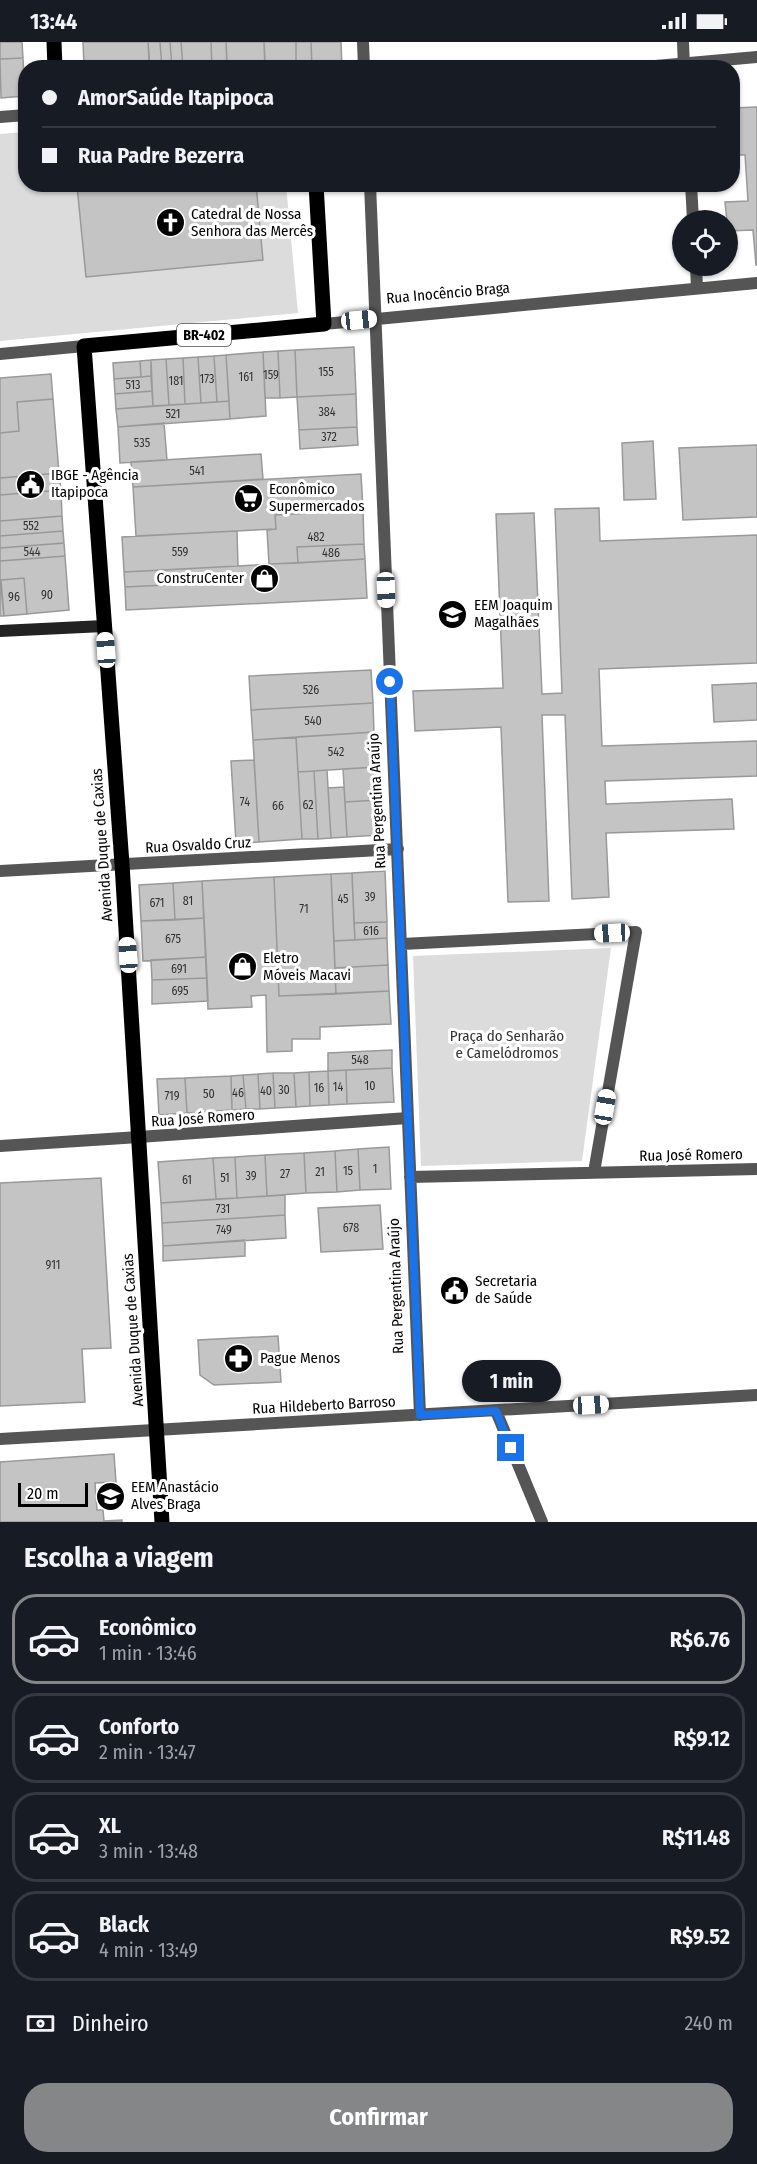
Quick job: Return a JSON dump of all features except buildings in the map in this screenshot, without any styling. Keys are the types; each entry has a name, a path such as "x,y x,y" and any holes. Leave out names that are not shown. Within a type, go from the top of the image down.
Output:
{"main road":[{"path":"54,42 55,60"},
{"path":"316,192 324,324"},
{"name":"Rua Inocêncio Braga","path":"84,346 324,324"},
{"name":"Avenida Duque de Caxias","path":"84,346 122,864 162,1522"},
{"path":"0,632 104,626"}],"street":[{"path":"363,42 364,60"},
{"path":"683,42 684,60"},
{"path":"730,60 757,57"},
{"path":"0,117 18,116"},
{"name":"Rua Pergentina Araújo","path":"370,192 420,1415"},
{"path":"691,192 692,210"},
{"path":"696,276 697,288"},
{"name":"Rua Inocêncio Braga","path":"324,324 757,283"},
{"name":"Rua Inocêncio Braga","path":"0,354 84,346"},
{"name":"Rua Osvaldo Cruz","path":"0,872 398,849"},
{"path":"402,944 636,932 594,1172"},
{"name":"Rua José Romero","path":"0,1146 408,1118"},
{"name":"Rua José Romero","path":"410,1177 757,1169"},
{"name":"Rua Hildeberto Barroso","path":"0,1439 757,1395"},
{"path":"496,1411 542,1522"}],"green space":[{"path":"18,133 18,192 93,192 86,277 263,260 257,192 287,192 298,313 0,341 0,134"},
{"name":"Praça do Senharão e Camelódromos","path":"611,948 582,1161 421,1166 413,956"}],"place":[{"name":"Catedral de Nossa Senhora das Mercês","path":"170,223"},
{"name":"IBGE - Agência Itapipoca","path":"30,484"},
{"name":"Econômico Supermercados","path":"248,498"},
{"name":"ConstruCenter","path":"265,578"},
{"name":"EEM Joaquim Magalhães","path":"453,614"},
{"name":"Eletro Móveis Macavi","path":"242,967"},
{"name":"Secretaria de Saúde","path":"454,1290"},
{"name":"Pague Menos","path":"239,1358"},
{"name":"EEM Anastácio Alves Braga","path":"110,1496"}],"route":[{"path":"390,682 420,1415 496,1411 511,1448"}]}
